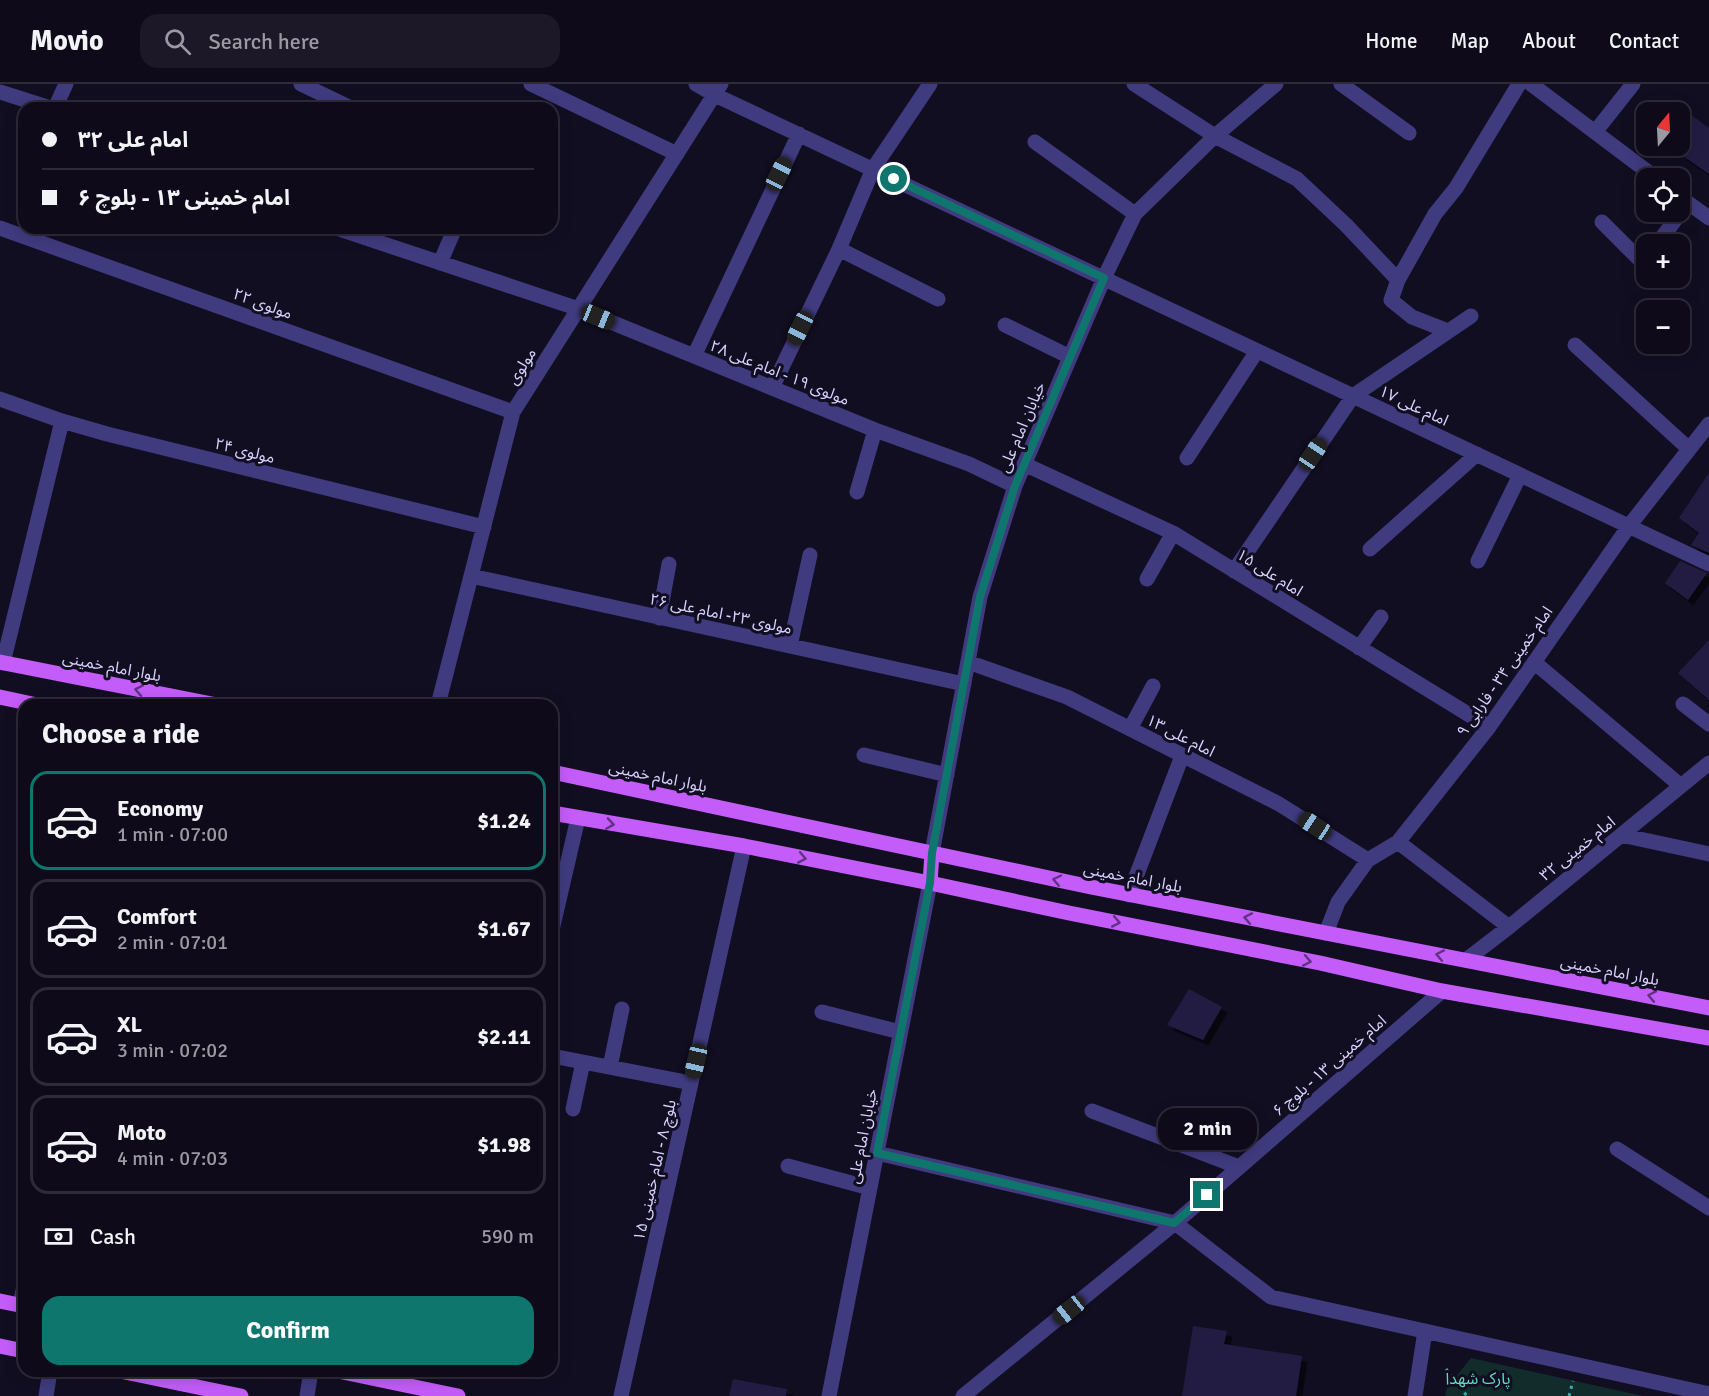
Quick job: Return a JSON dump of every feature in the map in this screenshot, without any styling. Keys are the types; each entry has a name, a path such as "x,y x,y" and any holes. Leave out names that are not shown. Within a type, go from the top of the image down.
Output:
{"main road":[{"name":"بلوار امام خمینی","path":"2,662 187,699"},
{"path":"0,697 18,701"},
{"name":"بلوار امام خمینی","path":"558,773 1129,895 1709,1008"},
{"path":"558,814 744,846 930,883 1320,963 1442,991 1709,1038"},
{"path":"930,883 932,853"},
{"path":"0,1301 18,1304"},
{"path":"0,1346 18,1350"},
{"path":"149,1377 241,1396"},
{"path":"367,1377 458,1396"}],"street":[{"path":"58,102 66,84"},
{"path":"301,84 338,102"},
{"path":"531,84 677,154"},
{"name":"امام علی ۱۷","path":"696,84 718,89 798,134 1709,564"},
{"path":"772,388 873,169 930,84"},
{"path":"1134,84 1215,136 1298,179 1398,280"},
{"path":"1341,84 1409,133"},
{"path":"1448,331 1412,317 1391,300 1398,280 1435,214 1456,188 1519,84"},
{"path":"1531,84 1643,168"},
{"path":"1595,132 1633,84"},
{"name":"خیابان امام علی","path":"932,853 980,597 1015,486 1104,278 1135,214 1215,136 1273,85"},
{"name":"مولوی","path":"440,699 513,412 718,89"},
{"path":"6,90 35,102"},
{"path":"694,356 798,134"},
{"path":"1035,142 1135,214"},
{"path":"1690,204 1709,218"},
{"path":"1602,222 1636,256"},
{"name":"مولوی ۲۲","path":"0,228 513,412"},
{"name":"مولوی ۱۹ - امام علی ۲۸","path":"354,234 579,309 875,430 969,464 1015,486"},
{"path":"440,263 452,234"},
{"path":"838,249 938,299"},
{"path":"1234,571 1353,396 1470,316"},
{"path":"1005,325 1070,357"},
{"path":"1575,345 1689,449"},
{"path":"1187,458 1257,351"},
{"name":"مولوی ۲۴","path":"0,399 107,434 484,527"},
{"path":"2,662 62,421"},
{"name":"امام خمینی ۳۴ - فارابی ۹","path":"1326,933 1338,902 1368,860 1398,842 1489,727 1629,526 1709,424"},
{"path":"857,492 875,430"},
{"path":"1370,549 1477,454"},
{"name":"امام علی ۱۵","path":"1024,464 1173,533 1489,727"},
{"path":"1478,561 1520,475"},
{"path":"1147,579 1173,533"},
{"path":"790,646 810,555"},
{"path":"659,618 669,564"},
{"name":"مولوی ۲۳- امام علی ۲۶","path":"471,576 964,684"},
{"path":"1359,648 1382,617"},
{"name":"امام علی ۱۳","path":"968,662 1067,697 1279,804 1368,860"},
{"path":"1534,662 1681,786"},
{"path":"1130,729 1153,686"},
{"path":"1683,704 1709,724"},
{"path":"864,755 947,774"},
{"path":"1129,895 1182,756"},
{"name":"امام خمینی ۳۲","path":"1466,960 1709,763"},
{"path":"558,904 578,818"},
{"path":"1620,836 1709,854"},
{"path":"1398,842 1509,927"},
{"name":"بلوچ ۸ - امام خمینی ۱۵","path":"621,1396 744,846"},
{"name":"خیابان امام علی","path":"829,1396 930,883"},
{"name":"امام خمینی ۱۳ - بلوچ ۶","path":"963,1396 1174,1223 1442,991"},
{"path":"610,1067 622,1009"},
{"path":"822,1012 900,1032"},
{"path":"558,1057 692,1083"},
{"path":"573,1109 583,1062"},
{"path":"1092,1111 1239,1167"},
{"path":"1617,1149 1709,1208"},
{"path":"877,1153 1174,1223 1271,1297 1709,1394"},
{"path":"788,1166 870,1188"},
{"path":"1415,1396 1425,1331"},
{"path":"46,1396 49,1377"},
{"path":"306,1396 310,1377"}],"path":[{"path":"1446,1369 1467,1396"}],"green space":[{"name":"پارک شهدا","path":"1471,1358 1643,1396 1445,1396 1447,1388"}],"building":[{"path":"1690,114 1709,128 1709,174 1683,156 1690,156"},
{"path":"1709,473 1709,553 1691,545 1699,533 1679,518"},
{"path":"1680,561 1707,573 1688,600 1665,583"},
{"path":"1709,640 1709,700 1678,673"},
{"path":"1189,989 1222,1007 1203,1040 1167,1025"},
{"path":"1193,1326 1227,1331 1224,1344 1302,1356 1296,1396 1182,1396"},
{"path":"733,1379 787,1389 786,1396 729,1396"}],"route":[{"path":"894,179 1104,278 1015,486 980,597 932,853 930,883 877,1153 1174,1223 1207,1195"}]}
